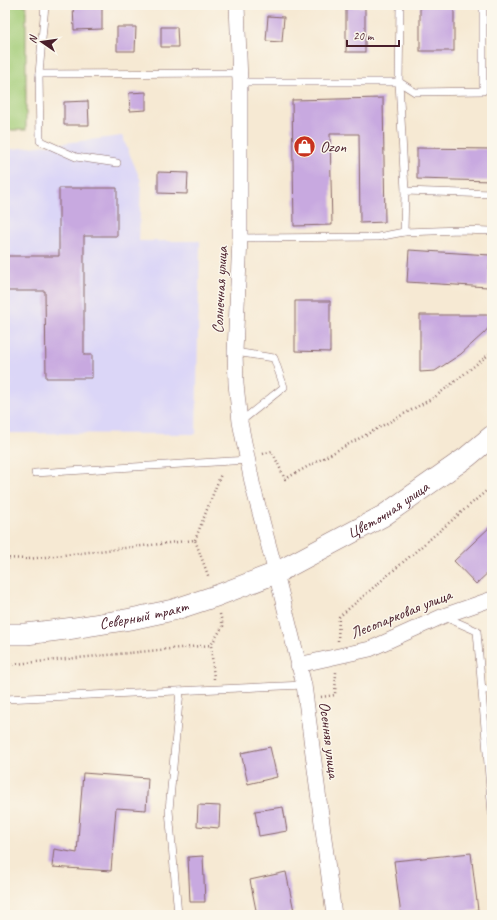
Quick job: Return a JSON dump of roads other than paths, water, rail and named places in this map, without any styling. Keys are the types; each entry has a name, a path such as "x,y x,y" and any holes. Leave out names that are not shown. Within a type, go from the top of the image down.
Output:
{"main road":[{"name":"Цветочная улица","path":"276,573 383,516 467,457 492,436"},
{"name":"Северный тракт","path":"5,634 32,634 131,619 174,610 276,573"}],"street":[{"name":"Солнечная улица","path":"237,5 240,77 240,238 235,352 236,384 240,422 253,487 276,573"},
{"name":"Осенняя улица","path":"276,573 304,685 334,915"},
{"name":"Лесопарковая улица","path":"298,665 370,649 443,616 492,599"}],"lane":[{"path":"45,5 39,74 40,141 76,157 117,163"},
{"path":"400,5 399,82 405,191 404,232"},
{"path":"39,74 240,77 399,82 415,92 483,91 484,5"},
{"path":"405,191 492,194"},
{"path":"240,238 378,237 404,232 460,230 492,231"},
{"path":"235,352 274,358 284,387 240,422"},
{"path":"35,474 227,460 248,460"},
{"path":"443,616 477,631 482,689 489,738 492,813"},
{"path":"5,699 304,685"},
{"path":"482,689 492,691"},
{"path":"178,915 169,810 180,690"}],"place":[{"name":"Ozon","path":"305,147"}]}
